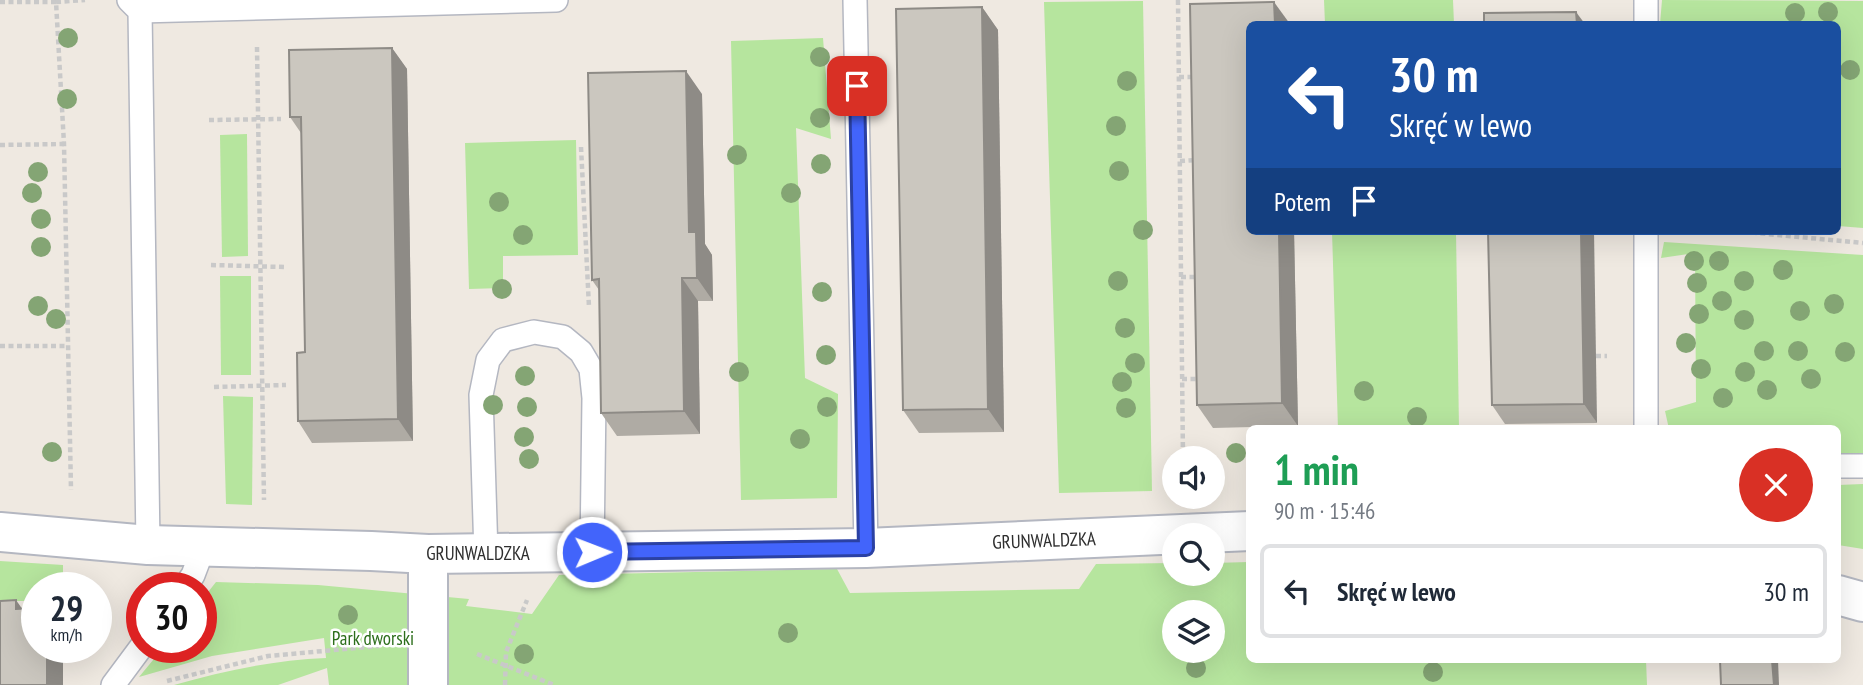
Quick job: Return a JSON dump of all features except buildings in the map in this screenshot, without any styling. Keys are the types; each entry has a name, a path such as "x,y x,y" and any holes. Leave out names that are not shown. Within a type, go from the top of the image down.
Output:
{"street":[{"name":"GRUNWALDZKA","path":"0,532 148,545 486,554 866,548 1246,531"},
{"path":"428,554 428,685"},
{"path":"1841,596 1863,603"}],"lane":[{"path":"148,545 135,6 257,8 555,0"},
{"path":"855,0 866,548"},
{"path":"1646,0 1646,21"},
{"path":"1646,235 1646,425"},
{"path":"486,554 481,395 488,360 503,340 534,332 563,337 581,352 591,369 594,398 592,552"},
{"path":"1841,466 1863,466"},
{"path":"194,572 204,547"},
{"path":"113,685 129,663"}],"path":[{"path":"0,2 85,0"},
{"path":"1178,0 1183,446"},
{"path":"55,2 64,144 71,491"},
{"path":"257,8 264,502"},
{"path":"1179,77 1208,77"},
{"path":"209,120 281,119"},
{"path":"0,145 64,144"},
{"path":"581,147 590,328 581,352"},
{"path":"1180,161 1209,159"},
{"path":"1778,235 1863,243"},
{"path":"211,265 284,267"},
{"path":"1181,277 1201,277"},
{"path":"587,286 597,286"},
{"path":"0,346 68,346"},
{"path":"1182,379 1213,379"},
{"path":"214,387 286,385"},
{"path":"506,685 506,652 534,587 540,553"},
{"path":"155,685 268,656 379,646"}],"green space":[{"path":"1324,0 1453,0 1454,21 1325,21"},
{"path":"1662,0 1863,1 1863,228 1841,226 1841,21 1660,21"},
{"path":"1143,1 1152,491 1059,493 1044,2"},
{"path":"823,38 831,139 796,128 805,378 838,394 837,498 741,500 731,41"},
{"path":"247,134 248,256 222,257 220,135"},
{"path":"576,140 578,255 503,256 503,288 469,289 465,143"},
{"path":"1332,235 1456,235 1459,425 1338,425"},
{"path":"1664,242 1863,255 1863,457 1841,457 1841,425 1668,425 1665,411 1696,402 1695,253 1661,258"},
{"path":"220,276 251,276 251,375 221,375"},
{"path":"223,396 253,397 252,505 226,504"},
{"path":"1863,484 1863,549 1841,545 1841,485"},
{"path":"0,561 63,565 63,572 21,572 21,601 0,601"},
{"name":"Park dworski","path":"1246,562 1246,663 1646,663 1647,685 329,685 327,668 278,685 174,685 249,667 326,658 324,638 217,655 217,582 318,585 469,599 466,606 532,614 559,575 837,569 850,593 1079,589 1096,564 1162,563 1162,586 1225,586 1225,563"},
{"path":"151,663 188,663 139,677"}],"route":[{"path":"592,552 866,548 857,86"}]}
